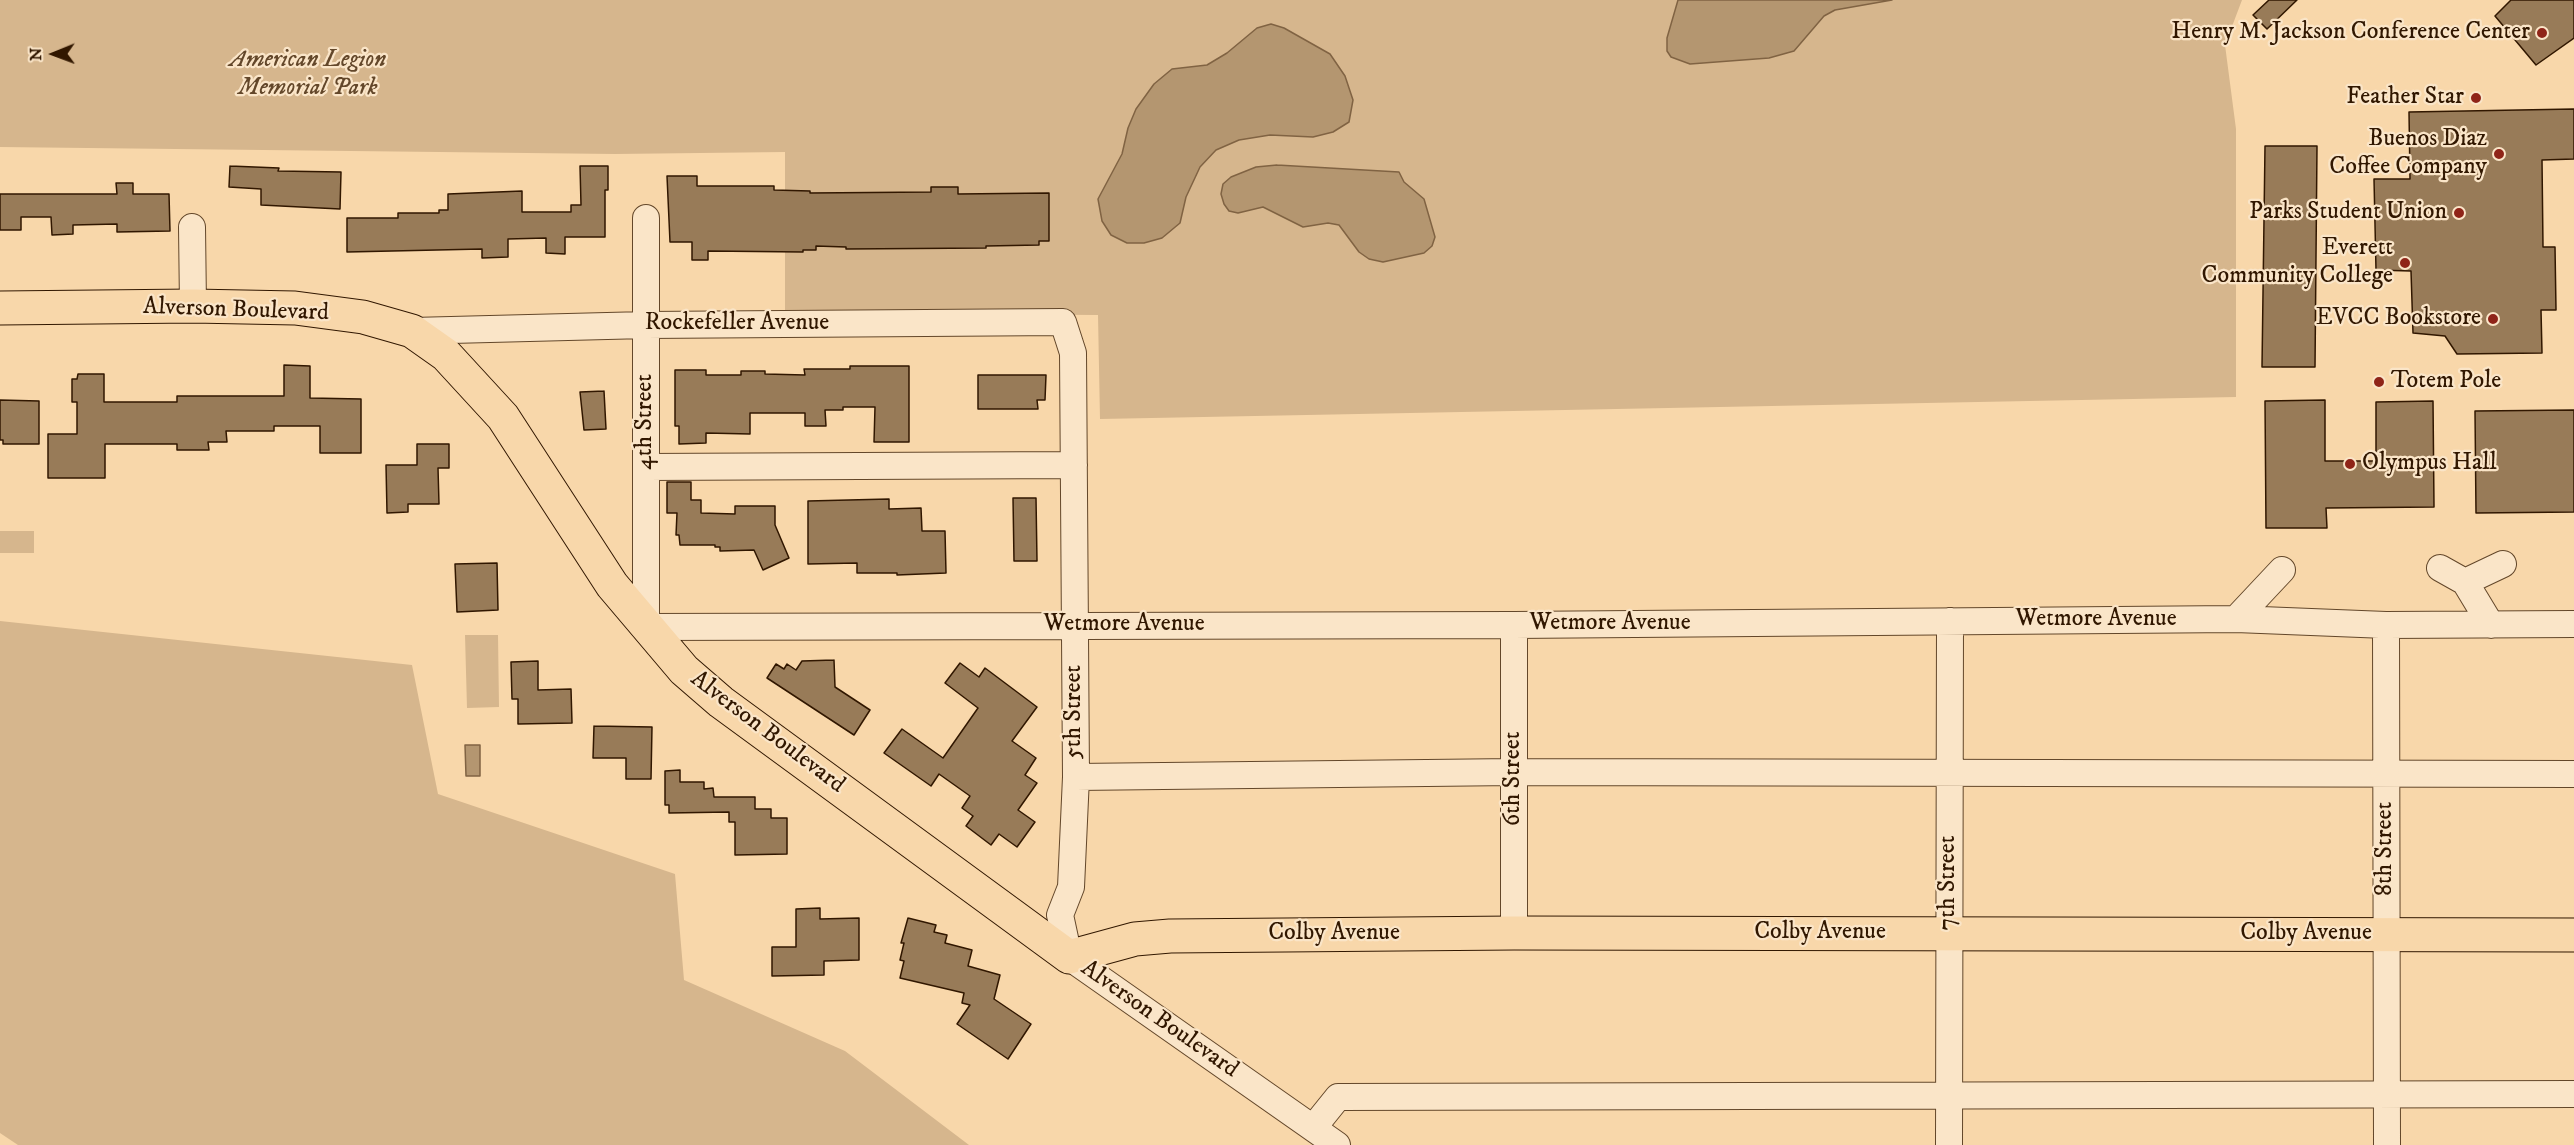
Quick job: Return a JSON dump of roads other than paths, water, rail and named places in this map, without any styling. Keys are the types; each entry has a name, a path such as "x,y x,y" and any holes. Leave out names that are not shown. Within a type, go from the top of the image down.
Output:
{"main road":[{"name":"Alverson Boulevard","path":"0,308 193,306 295,308 363,317 412,331 446,356 503,417 612,585 684,670 721,702 1069,957"},
{"name":"Colby Avenue","path":"1069,957 1135,939 1170,936 1514,933 2574,935"}],"street":[{"name":"4th Street","path":"646,218 646,627"},
{"path":"192,227 193,306"},
{"name":"Rockefeller Avenue","path":"412,331 646,325 1063,322"},
{"name":"5th Street","path":"1063,322 1073,353 1076,777 1071,887 1060,915 1069,957"},
{"path":"646,467 1074,465"},
{"path":"2440,568 2465,582 2491,626"},
{"path":"2465,582 2496,568"},
{"path":"2236,619 2282,570"},
{"name":"Wetmore Avenue","path":"646,627 1074,624 1514,625 2236,619 2386,625 2574,624"},
{"name":"7th Street","path":"1948,1145 1950,621"},
{"name":"6th Street","path":"1514,625 1514,933"},
{"name":"8th Street","path":"2386,625 2387,1145"},
{"path":"1076,777 1514,772 2574,774"},
{"name":"Alverson Boulevard","path":"1069,957 1337,1145"},
{"path":"1313,1128 1338,1097 2574,1094"}],"place":[{"name":"Henry M. Jackson Conference Center","path":"2542,33"},
{"name":"Feather Star","path":"2476,98"},
{"name":"Buenos Diaz Coffee Company","path":"2499,154"},
{"name":"Parks Student Union","path":"2459,213"},
{"name":"Everett Community College","path":"2405,263"},
{"name":"EVCC Bookstore","path":"2493,319"},
{"name":"Totem Pole","path":"2379,382"},
{"name":"Olympus Hall","path":"2350,464"}],"park label":[{"name":"American Legion Memorial Park","path":"308,75"}]}
